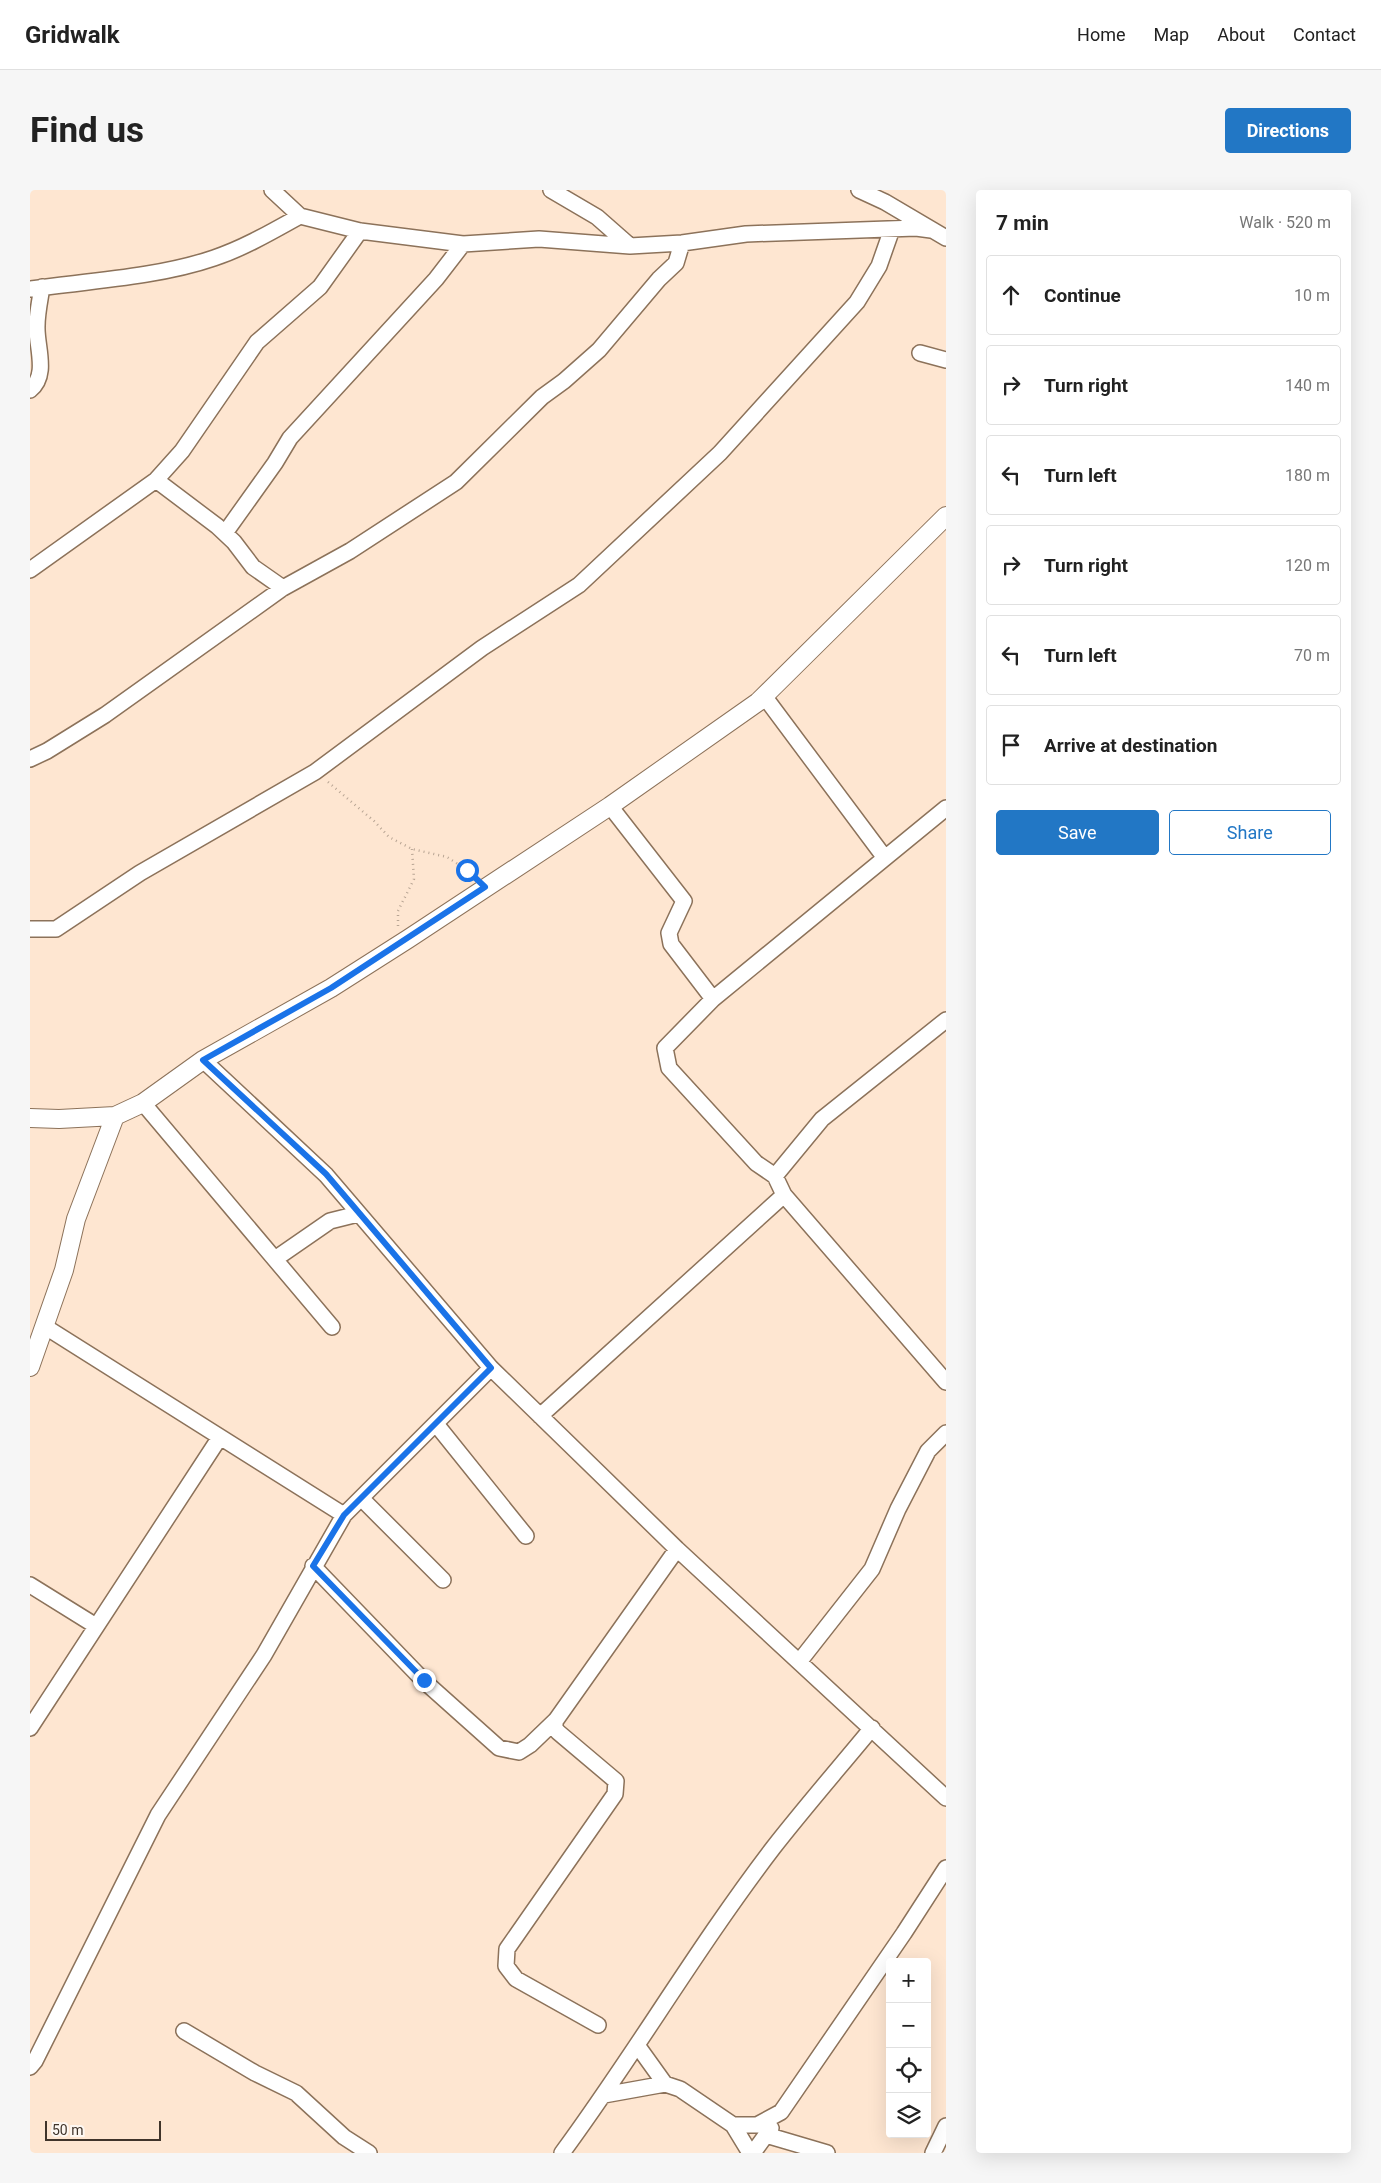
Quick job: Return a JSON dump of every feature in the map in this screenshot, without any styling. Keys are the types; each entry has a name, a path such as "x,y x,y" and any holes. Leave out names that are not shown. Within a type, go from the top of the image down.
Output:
{"street":[{"path":"272,190 300,216 360,231 463,244 538,239 630,246 682,243 746,234 916,228 931,230"},
{"path":"551,190 597,218 630,246"},
{"path":"858,190 885,202 946,238"},
{"path":"30,390 34,387 41,368 36,288 186,266 215,258 266,235 300,216"},
{"path":"30,929 56,929 140,874 315,772 482,648 580,585 720,452 857,302 879,266 892,229"},
{"path":"30,570 156,480 182,451 258,342 320,287 360,231"},
{"path":"30,759 47,751 105,715 284,588 350,551 456,482 542,397 564,381 599,350 659,279 676,263 682,243"},
{"path":"225,534 275,463 290,438 436,279 463,244"},
{"path":"920,353 946,360"},
{"path":"156,480 234,542 253,567 284,588"},
{"path":"30,1118 59,1119 115,1116 143,1103 203,1060 331,988 408,939 610,806 764,696 946,516"},
{"path":"764,696 885,858"},
{"path":"610,806 684,900 669,933 671,944 713,999"},
{"path":"946,808 713,999 665,1048 669,1068 756,1162 776,1176 784,1195 946,1382"},
{"path":"776,1176 822,1119 946,1020"},
{"path":"203,1060 326,1174 358,1214 491,1368 676,1549 946,1798"},
{"path":"143,1103 332,1327"},
{"path":"30,1367 64,1270 76,1219 115,1116"},
{"path":"540,1416 784,1195"},
{"path":"275,1259 330,1221 358,1214"},
{"path":"44,1326 344,1515"},
{"path":"30,2067 35,2061 84,1966 158,1815 264,1655 313,1566 344,1515 491,1368"},
{"path":"436,1424 526,1536"},
{"path":"799,1662 872,1569 898,1509 928,1451 946,1433"},
{"path":"30,1728 220,1437"},
{"path":"361,1498 443,1580"},
{"path":"313,1566 424,1680 499,1748 519,1752 530,1745 556,1720 676,1549"},
{"path":"30,1585 96,1626"},
{"path":"556,1720 554,1727 558,1732 616,1781 615,1794 507,1949 506,1966 516,1979 598,2025"},
{"path":"562,2153 604,2095 666,1999 773,1849 872,1728"},
{"path":"604,2095 665,2084 680,2089 733,2125 752,2153 904,1933 946,1868"},
{"path":"184,2032 255,2073 296,2093 344,2137 369,2153"},
{"path":"637,2045 665,2084"},
{"path":"733,2125 757,2125 781,2112"},
{"path":"933,2153 946,2126"},
{"path":"766,2135 827,2153"}],"path":[{"path":"315,772 374,820 389,837 412,849 447,857 467,870 485,887"},
{"path":"408,939 397,925 398,911 414,879 412,849"}],"route":[{"path":"424,1680 313,1566 344,1515 491,1368 363,1220 326,1174 203,1060 331,988 485,887 467,870"}]}
